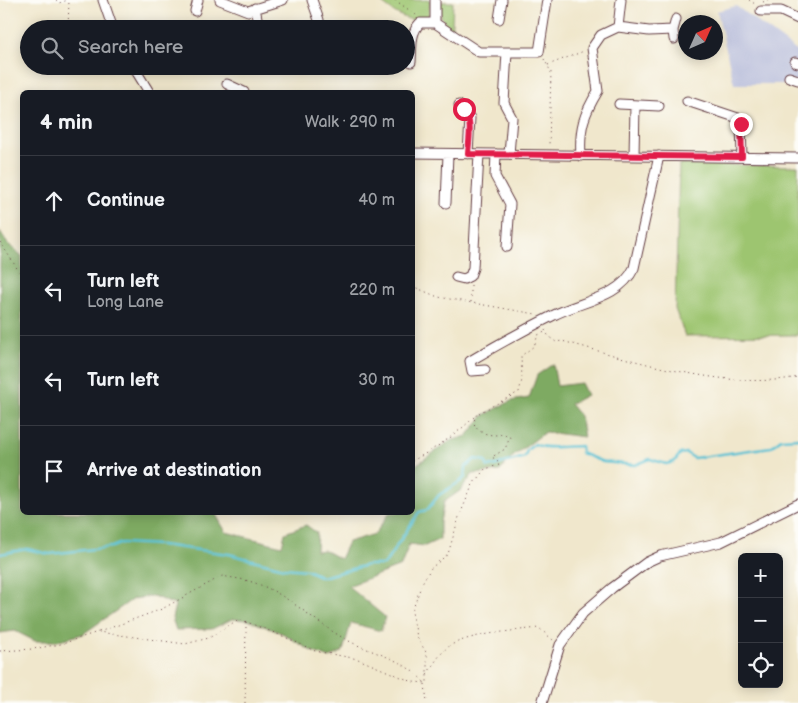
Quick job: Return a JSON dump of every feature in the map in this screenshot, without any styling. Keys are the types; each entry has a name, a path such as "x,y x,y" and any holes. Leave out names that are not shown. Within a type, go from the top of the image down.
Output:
{"street":[{"path":"103,0 110,20"},
{"path":"195,11 198,0"},
{"path":"220,0 248,10 283,0"},
{"path":"312,0 319,20"},
{"path":"435,0 435,23"},
{"path":"499,19 502,0"},
{"path":"415,27 419,20 435,23 479,52 539,52 547,0"},
{"path":"618,27 621,0"},
{"path":"255,8 256,20"},
{"path":"761,12 781,11 798,19"},
{"path":"581,156 579,133 587,108 598,91 592,48 601,35 618,27 674,34 676,19"},
{"path":"507,52 504,103 512,118 509,154"},
{"path":"138,75 147,90"},
{"path":"227,84 240,90"},
{"path":"687,101 738,118 741,124 742,157"},
{"path":"619,104 659,106"},
{"path":"459,105 470,118 468,154"},
{"path":"634,156 635,105"},
{"path":"415,153 798,158"},
{"path":"446,203 448,154"},
{"path":"456,277 464,279 472,274 480,154"},
{"path":"496,154 495,176 510,204 507,247"},
{"path":"485,370 472,371 470,361 540,322 610,292 629,280 634,268 659,156"},
{"path":"542,703 560,645 583,613 612,588 647,562 660,556 721,542 798,504"}],"path":[{"path":"56,0 59,3 68,0 68,20"},
{"path":"395,0 419,20"},
{"path":"548,66 592,48"},
{"path":"539,52 551,72 548,155"},
{"path":"0,242 20,273"},
{"path":"470,303 472,274"},
{"path":"415,287 438,297 538,314 545,332 556,342 562,341 664,368 705,376 774,382 798,377"},
{"path":"415,459 443,441 455,436 478,413 519,392 522,380 521,356 534,346 538,335 545,332"},
{"path":"427,703 428,654 417,637 412,612 422,583 431,568 448,554 459,517 473,484 486,469 499,465 498,461 492,457 505,449 510,437 502,434 492,436 478,431 474,425 474,418 478,413"},
{"path":"0,651 33,650 61,644 98,632 162,609 222,576 253,582 296,605 340,636 367,650 402,662 426,683"},
{"path":"98,632 185,644 209,638 239,619 315,651 358,660 413,682 426,683"},
{"path":"245,703 246,622"},
{"path":"427,674 438,657 452,644 478,638 539,628 560,645"}],"shaded area":[{"path":"736,6 798,52 798,84 734,84 723,37 723,15 718,15 717,11"}],"green space":[{"path":"378,0 430,0 429,15 422,19 408,19"},
{"path":"440,2 453,2 452,28 445,23 442,17"},
{"path":"679,164 798,166 798,335 685,336 675,309"},
{"path":"0,231 7,243 20,254 20,515 216,515 226,532 282,546 285,533 306,525 317,533 316,551 324,550 340,559 348,542 375,534 388,515 415,515 415,466 450,441 467,436 484,415 511,401 529,398 537,375 553,364 557,386 581,383 587,395 570,404 580,416 584,437 545,432 511,458 500,471 473,474 461,490 444,502 440,522 440,539 425,546 409,544 401,566 348,586 385,617 381,631 351,623 343,651 330,658 311,651 284,634 248,620 232,619 212,629 176,630 172,618 175,605 153,596 133,599 83,634 56,641 35,641 15,631 0,633"}],"waterway":[{"path":"0,554 27,549 49,554 112,547 122,543 161,545 229,554 284,568 307,570 322,577 367,565 384,565 419,512 427,510 439,495 461,481 465,477 466,467 475,459 485,461 488,467 493,466 525,457 527,450 535,444 550,447 581,446 581,453 603,462 635,465 650,459 666,464 674,462 680,454 686,453 694,458 771,447 781,439 798,438"}],"route":[{"path":"464,109 470,118 468,154 742,157 741,124"}]}
